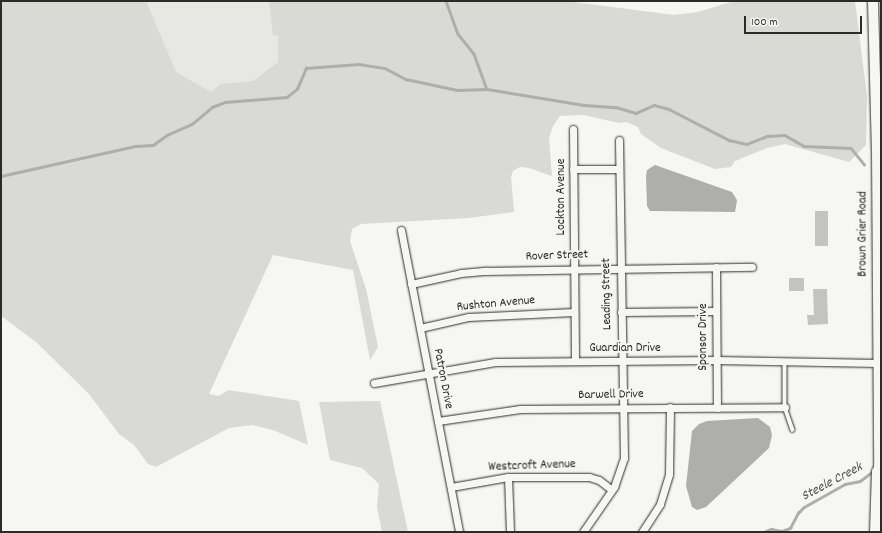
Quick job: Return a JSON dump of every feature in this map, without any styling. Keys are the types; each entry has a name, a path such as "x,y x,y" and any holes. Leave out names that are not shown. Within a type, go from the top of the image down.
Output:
{"main road":[{"name":"Brown Grier Road","path":"873,1 879,151 879,467 875,532"},
{"name":"Brown Grier Road","path":"879,467 881,479"}],"street":[{"name":"Lockton Avenue","path":"573,129 575,361"},
{"name":"Leading Street","path":"583,532 612,490 624,458 619,267 619,140"},
{"path":"573,169 619,169"},
{"name":"Patron Drive","path":"401,230 430,373 459,532"},
{"name":"Rover Street","path":"411,284 461,273 619,267 752,267"},
{"name":"Sponsor Drive","path":"716,267 717,408"},
{"path":"620,312 716,311"},
{"name":"Rushton Avenue","path":"420,328 468,317 574,312"},
{"name":"Guardian Drive","path":"374,383 495,362 716,360 878,363"},
{"path":"642,532 660,504 669,474 670,408"},
{"name":"Barwell Drive","path":"438,421 520,409 785,408"},
{"name":"Westcroft Avenue","path":"451,487 508,478 589,477 599,480 612,490"},
{"path":"508,478 510,532"}],"lane":[{"path":"785,361 785,408 793,430"}],"shaded area":[{"path":"1,1 294,1 291,90 217,99"},
{"path":"1,1 146,1 176,72 211,92 221,84 253,81 278,62 278,36 273,35 269,1 566,1 674,15 698,12 734,1 855,1 867,96 866,145 849,162 785,144 767,148 735,161 731,167 715,169 661,148 641,134 638,127 626,122 619,123 583,115 560,116 553,126 549,138 552,176 529,168 520,167 513,171 511,177 514,212 469,218 361,224 352,229 350,241 366,289 378,347 370,360 353,270 273,255 209,394 219,396 228,390 299,401 308,445 273,430 252,425 229,428 156,467 148,464 134,445 119,434 89,394 36,342 1,316"},
{"path":"655,165 732,192 737,200 735,212 650,211 647,206 646,176 647,170"},
{"path":"380,401 408,532 382,532 377,507 379,484 362,468 330,460 319,402"},
{"path":"758,418 770,427 772,435 769,448 706,507 697,510 692,507 686,486 692,431 699,424 707,421"}],"building":[{"path":"815,211 828,211 828,246 815,246"},
{"path":"789,278 804,278 804,291 789,291"},
{"path":"813,289 827,289 828,324 808,325 807,315 814,315"}],"waterway":[{"path":"446,1 458,34 474,54 487,89"},
{"path":"1,176 135,146 153,145 167,135 192,124 212,107 225,102 287,97 297,89 306,68 359,64 385,68 406,79 457,90 487,89 584,105 616,107 636,113 654,105 669,109 729,140 747,144 767,136 785,135 804,146 851,148 864,164"},
{"name":"Steele Creek","path":"764,532 771,529 782,531 790,528 798,513 804,507 845,484 860,481 872,472"}]}
